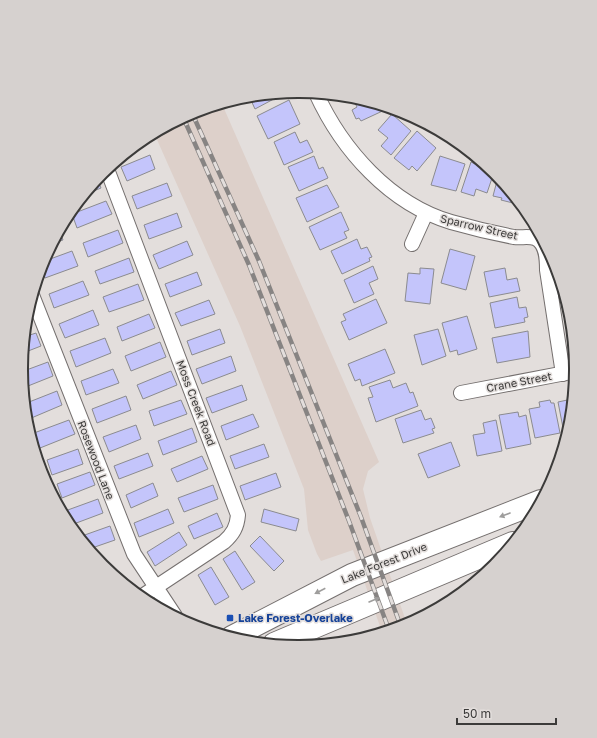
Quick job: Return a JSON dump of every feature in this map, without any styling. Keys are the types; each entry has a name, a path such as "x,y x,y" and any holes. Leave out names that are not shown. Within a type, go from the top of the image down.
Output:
{"main road":[{"name":"Lake Forest Drive","path":"240,633 352,575 533,504"},
{"path":"285,639 501,548"}],"street":[{"name":"Sparrow Street","path":"320,99 341,137 358,159 393,191 426,213 452,222 516,237 535,238"},
{"name":"Moss Creek Road","path":"110,176 238,515 237,525 232,535 224,542 146,593"},
{"name":"Sparrow Street","path":"412,244 426,213"},
{"name":"Sparrow Street","path":"547,263 547,270 569,372"},
{"name":"Rosewood Lane","path":"36,304 134,554 169,607"},
{"name":"Crane Street","path":"461,393 569,373"}],"shaded area":[{"path":"224,109 379,462 368,471 363,489 370,518 405,618 380,627 353,550 321,561 317,554 308,530 304,489 240,326 157,139 179,126"}],"building":[{"path":"272,100 255,109 252,103"},
{"path":"289,100 300,124 268,139 257,116"},
{"path":"356,105 381,112 361,121 359,118 356,119 352,110 357,107"},
{"path":"391,115 395,116 411,131 391,155 381,146 388,138 378,130"},
{"path":"417,131 436,148 417,171 412,166 409,170 394,158"},
{"path":"295,132 300,143 307,140 313,152 284,165 274,142"},
{"path":"150,155 155,169 127,181 121,167"},
{"path":"314,156 319,169 323,167 328,178 299,191 288,167"},
{"path":"440,156 465,164 456,191 431,185"},
{"path":"471,162 491,180 487,193 476,189 474,196 461,192"},
{"path":"167,183 172,196 137,209 132,196"},
{"path":"327,185 339,207 307,222 296,198"},
{"path":"496,185 512,203 501,200 502,198 493,196"},
{"path":"106,201 112,214 77,228 74,219 79,211"},
{"path":"341,212 349,230 344,232 347,238 320,250 309,227"},
{"path":"177,213 182,227 149,239 144,225"},
{"path":"118,230 123,243 88,257 83,243"},
{"path":"357,239 361,249 367,247 372,257 369,258 370,261 342,274 331,251"},
{"path":"187,241 193,255 159,269 153,255"},
{"path":"450,249 475,256 466,290 441,283"},
{"path":"72,251 78,266 45,278 52,258"},
{"path":"129,258 134,272 100,284 95,271"},
{"path":"373,266 378,279 369,283 374,294 354,303 344,280"},
{"path":"420,268 434,269 430,304 405,301 408,273 420,274"},
{"path":"505,268 507,280 517,278 520,291 489,297 484,272"},
{"path":"197,272 202,285 170,297 165,284"},
{"path":"83,281 89,295 54,308 49,294"},
{"path":"138,284 144,300 109,312 103,297"},
{"path":"517,297 519,308 526,307 528,317 524,318 525,322 495,328 490,303"},
{"path":"376,299 387,323 349,340 341,322 346,320 343,314"},
{"path":"209,300 215,314 181,326 175,313"},
{"path":"93,310 99,325 65,338 59,324"},
{"path":"149,314 155,328 122,341 117,327"},
{"path":"467,316 477,349 458,355 457,350 450,352 442,323"},
{"path":"220,329 225,343 192,355 187,341"},
{"path":"438,329 446,356 422,365 414,335"},
{"path":"528,331 530,357 497,363 492,338"},
{"path":"36,333 41,346 29,351 30,335"},
{"path":"105,338 111,353 76,367 70,351"},
{"path":"160,342 166,357 131,371 125,356"},
{"path":"385,349 395,373 362,386 360,379 355,381 348,364"},
{"path":"231,356 236,371 202,384 196,369"},
{"path":"48,362 53,376 29,386 28,369"},
{"path":"113,369 119,383 86,395 81,381"},
{"path":"171,371 177,385 143,399 137,385"},
{"path":"390,380 393,388 406,383 410,393 413,392 418,406 376,422 368,398 373,397 369,387"},
{"path":"242,385 247,400 212,413 206,398"},
{"path":"57,391 62,405 32,418 30,402"},
{"path":"126,396 131,410 97,423 92,409"},
{"path":"181,400 187,414 154,426 149,411"},
{"path":"550,400 551,403 554,403 560,433 535,438 529,409 540,407 539,402"},
{"path":"567,400 563,427 558,402"},
{"path":"421,410 425,420 431,418 435,428 432,429 434,433 403,443 395,419"},
{"path":"518,412 519,417 526,415 531,444 506,449 499,415"},
{"path":"253,414 259,427 226,440 221,426"},
{"path":"69,420 75,434 40,448 35,432"},
{"path":"496,420 502,451 477,456 473,435 485,433 483,423"},
{"path":"136,425 141,439 109,452 103,437"},
{"path":"192,428 197,442 163,455 158,441"},
{"path":"451,442 460,466 428,478 418,454"},
{"path":"264,444 269,457 235,469 230,456"},
{"path":"78,449 83,464 52,475 47,460"},
{"path":"148,453 153,466 119,479 114,466"},
{"path":"202,456 208,469 177,482 171,469"},
{"path":"90,472 95,485 62,498 57,484"},
{"path":"276,473 281,487 245,500 240,486"},
{"path":"153,483 158,496 131,508 126,495"},
{"path":"213,485 218,499 184,512 178,498"},
{"path":"98,499 103,513 77,523 68,510"},
{"path":"168,509 174,523 139,537 134,523"},
{"path":"264,509 299,519 296,531 261,522"},
{"path":"217,513 223,527 194,539 188,526"},
{"path":"110,526 115,540 95,547 85,535"},
{"path":"179,532 187,545 155,566 147,552"},
{"path":"260,536 284,561 274,571 250,546"},
{"path":"235,551 255,582 242,590 223,559"},
{"path":"211,567 229,597 215,605 198,575"}],"railway":[{"path":"195,119 259,261 361,517 399,620"},
{"path":"186,123 249,265 349,521 387,624"}],"place":[{"name":"Lake Forest-Overlake","path":"230,618"}]}
